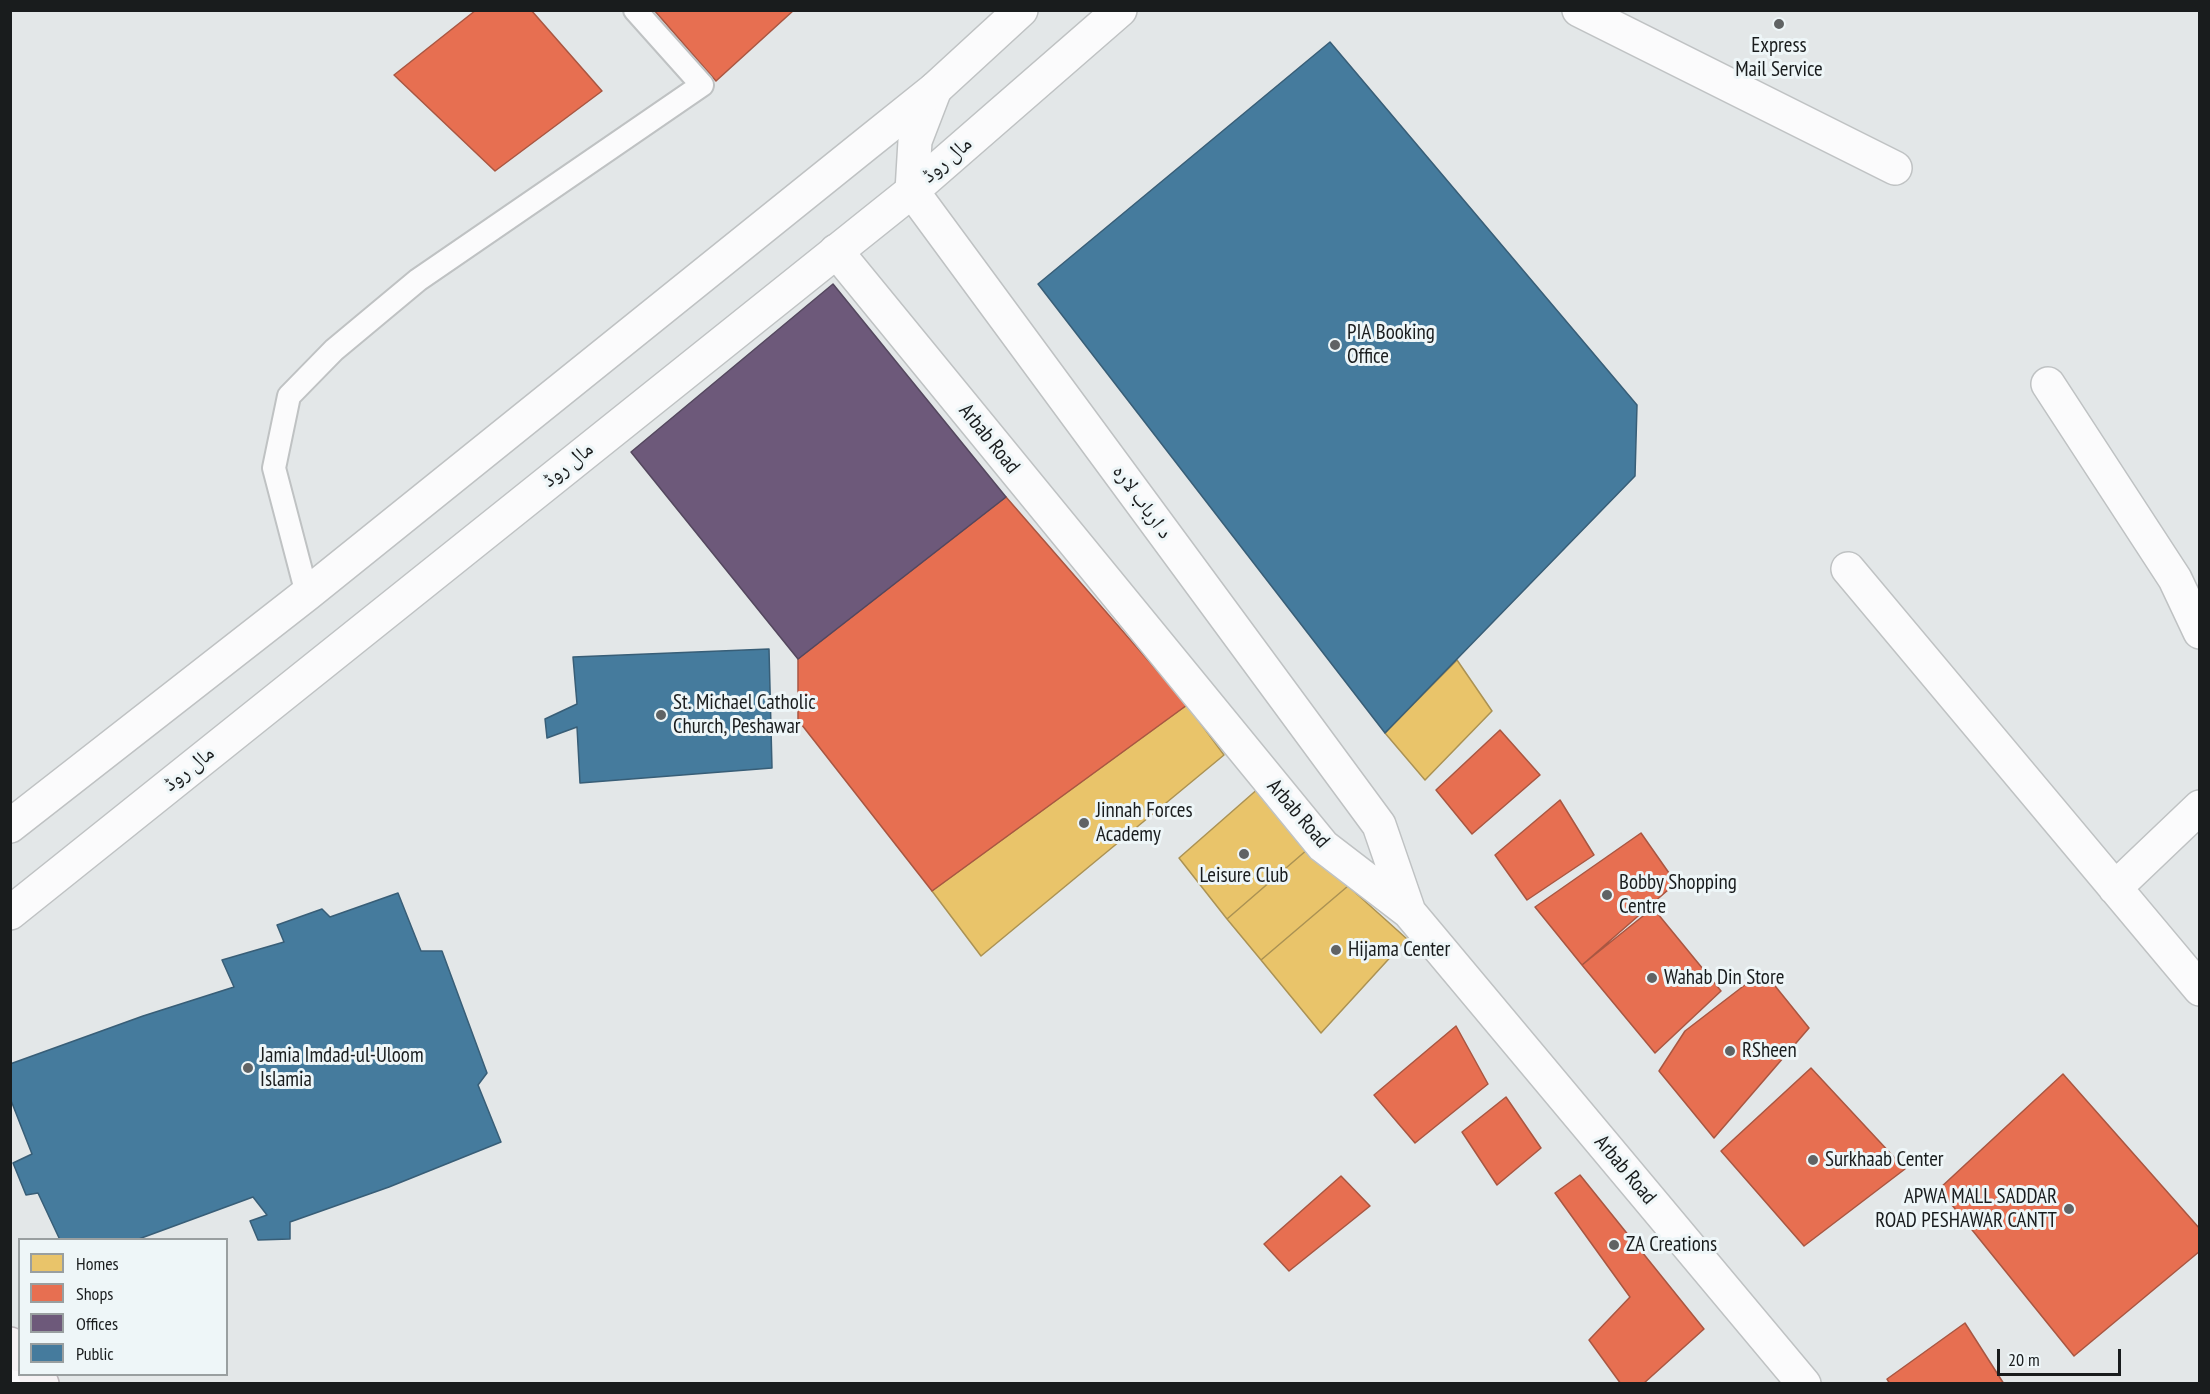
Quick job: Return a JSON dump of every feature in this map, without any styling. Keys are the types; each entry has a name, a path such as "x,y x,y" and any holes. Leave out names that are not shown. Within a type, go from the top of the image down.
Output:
{"street":[{"path":"10,826 307,594 934,89 1021,10"},
{"name":"مال روڈ","path":"10,913 912,191 1120,10"},
{"path":"1579,10 1894,168"},
{"path":"912,191 915,141 934,89"},
{"name":"د ارباب لاره","path":"912,191 1379,825 1409,912"},
{"name":"Arbab Road","path":"836,251 1323,846 1409,912 1804,1383"},
{"path":"2048,384 2175,579 2199,632"},
{"path":"1848,569 2199,989"},
{"path":"2115,888 2199,807"}],"lane":[{"path":"307,594 274,468 289,396 334,350 418,280 702,85 635,10"},
{"path":"10,1334 18,1350"},
{"path":"10,1373 22,1383"}],"building: Homes":[{"path":"1457,660 1492,711 1425,780 1385,733"},
{"name":"Jinnah Forces Academy","path":"1187,705 1224,755 981,956 932,891"},
{"name":"Leisure Club","path":"1260,787 1308,849 1227,919 1179,858"},
{"path":"1308,849 1348,886 1261,960 1227,919"},
{"name":"Hijama Center","path":"1348,886 1407,939 1321,1033 1261,960"}],"building: Shops":[{"path":"476,10 531,10 602,91 495,171 394,75"},
{"path":"654,10 794,10 716,81"},
{"path":"1006,497 1187,705 932,891 798,720 798,659"},
{"path":"1500,730 1540,775 1472,834 1436,790"},
{"path":"1560,800 1594,855 1527,900 1495,855"},
{"name":"Bobby Shopping Centre","path":"1641,833 1676,883 1582,965 1535,907"},
{"name":"Wahab Din Store","path":"1653,908 1721,991 1655,1053 1582,965"},
{"name":"RSheen","path":"1763,971 1809,1028 1714,1138 1659,1071 1685,1031"},
{"path":"1456,1026 1488,1084 1415,1143 1374,1095"},
{"name":"Surkhaab Center","path":"1811,1068 1905,1169 1804,1246 1721,1151"},
{"name":"APWA MALL SADDAR ROAD PESHAWAR CANTT","path":"2063,1074 2200,1229 2200,1251 2074,1356 1939,1189"},
{"path":"1506,1097 1541,1148 1497,1185 1462,1132"},
{"name":"ZA Creations","path":"1580,1175 1704,1329 1643,1384 1621,1384 1589,1340 1630,1297 1555,1193"},
{"path":"1341,1176 1370,1206 1289,1271 1264,1244"},
{"path":"1965,1323 2004,1384 1890,1384 1887,1379"}],"building: Offices":[{"path":"833,284 1006,497 798,659 631,452"}],"building: Public":[{"name":"PIA Booking Office","path":"1330,42 1637,405 1635,476 1385,733 1038,284"},
{"name":"St. Michael Catholic Church, Peshawar","path":"769,649 772,768 580,783 577,727 547,738 545,719 577,704 573,657"},
{"name":"Jamia Imdad-ul-Uloom Islamia","path":"398,893 421,951 442,951 487,1073 478,1085 501,1142 389,1187 290,1222 290,1239 258,1240 250,1221 267,1215 253,1197 141,1238 59,1238 38,1193 26,1195 13,1163 32,1154 10,1098 10,1064 143,1016 234,987 222,960 284,942 277,925 322,909 330,917"}],"place":[{"name":"Express Mail Service","path":"1779,24"},
{"name":"PIA Booking Office","path":"1335,345"},
{"name":"St. Michael Catholic Church, Peshawar","path":"661,715"},
{"name":"Jinnah Forces Academy","path":"1084,823"},
{"name":"Leisure Club","path":"1244,854"},
{"name":"Bobby Shopping Centre","path":"1607,895"},
{"name":"Hijama Center","path":"1336,950"},
{"name":"Wahab Din Store","path":"1652,978"},
{"name":"RSheen","path":"1730,1051"},
{"name":"Jamia Imdad-ul-Uloom Islamia","path":"248,1068"},
{"name":"Surkhaab Center","path":"1813,1160"},
{"name":"APWA MALL SADDAR ROAD PESHAWAR CANTT","path":"2069,1209"},
{"name":"ZA Creations","path":"1614,1245"}]}
